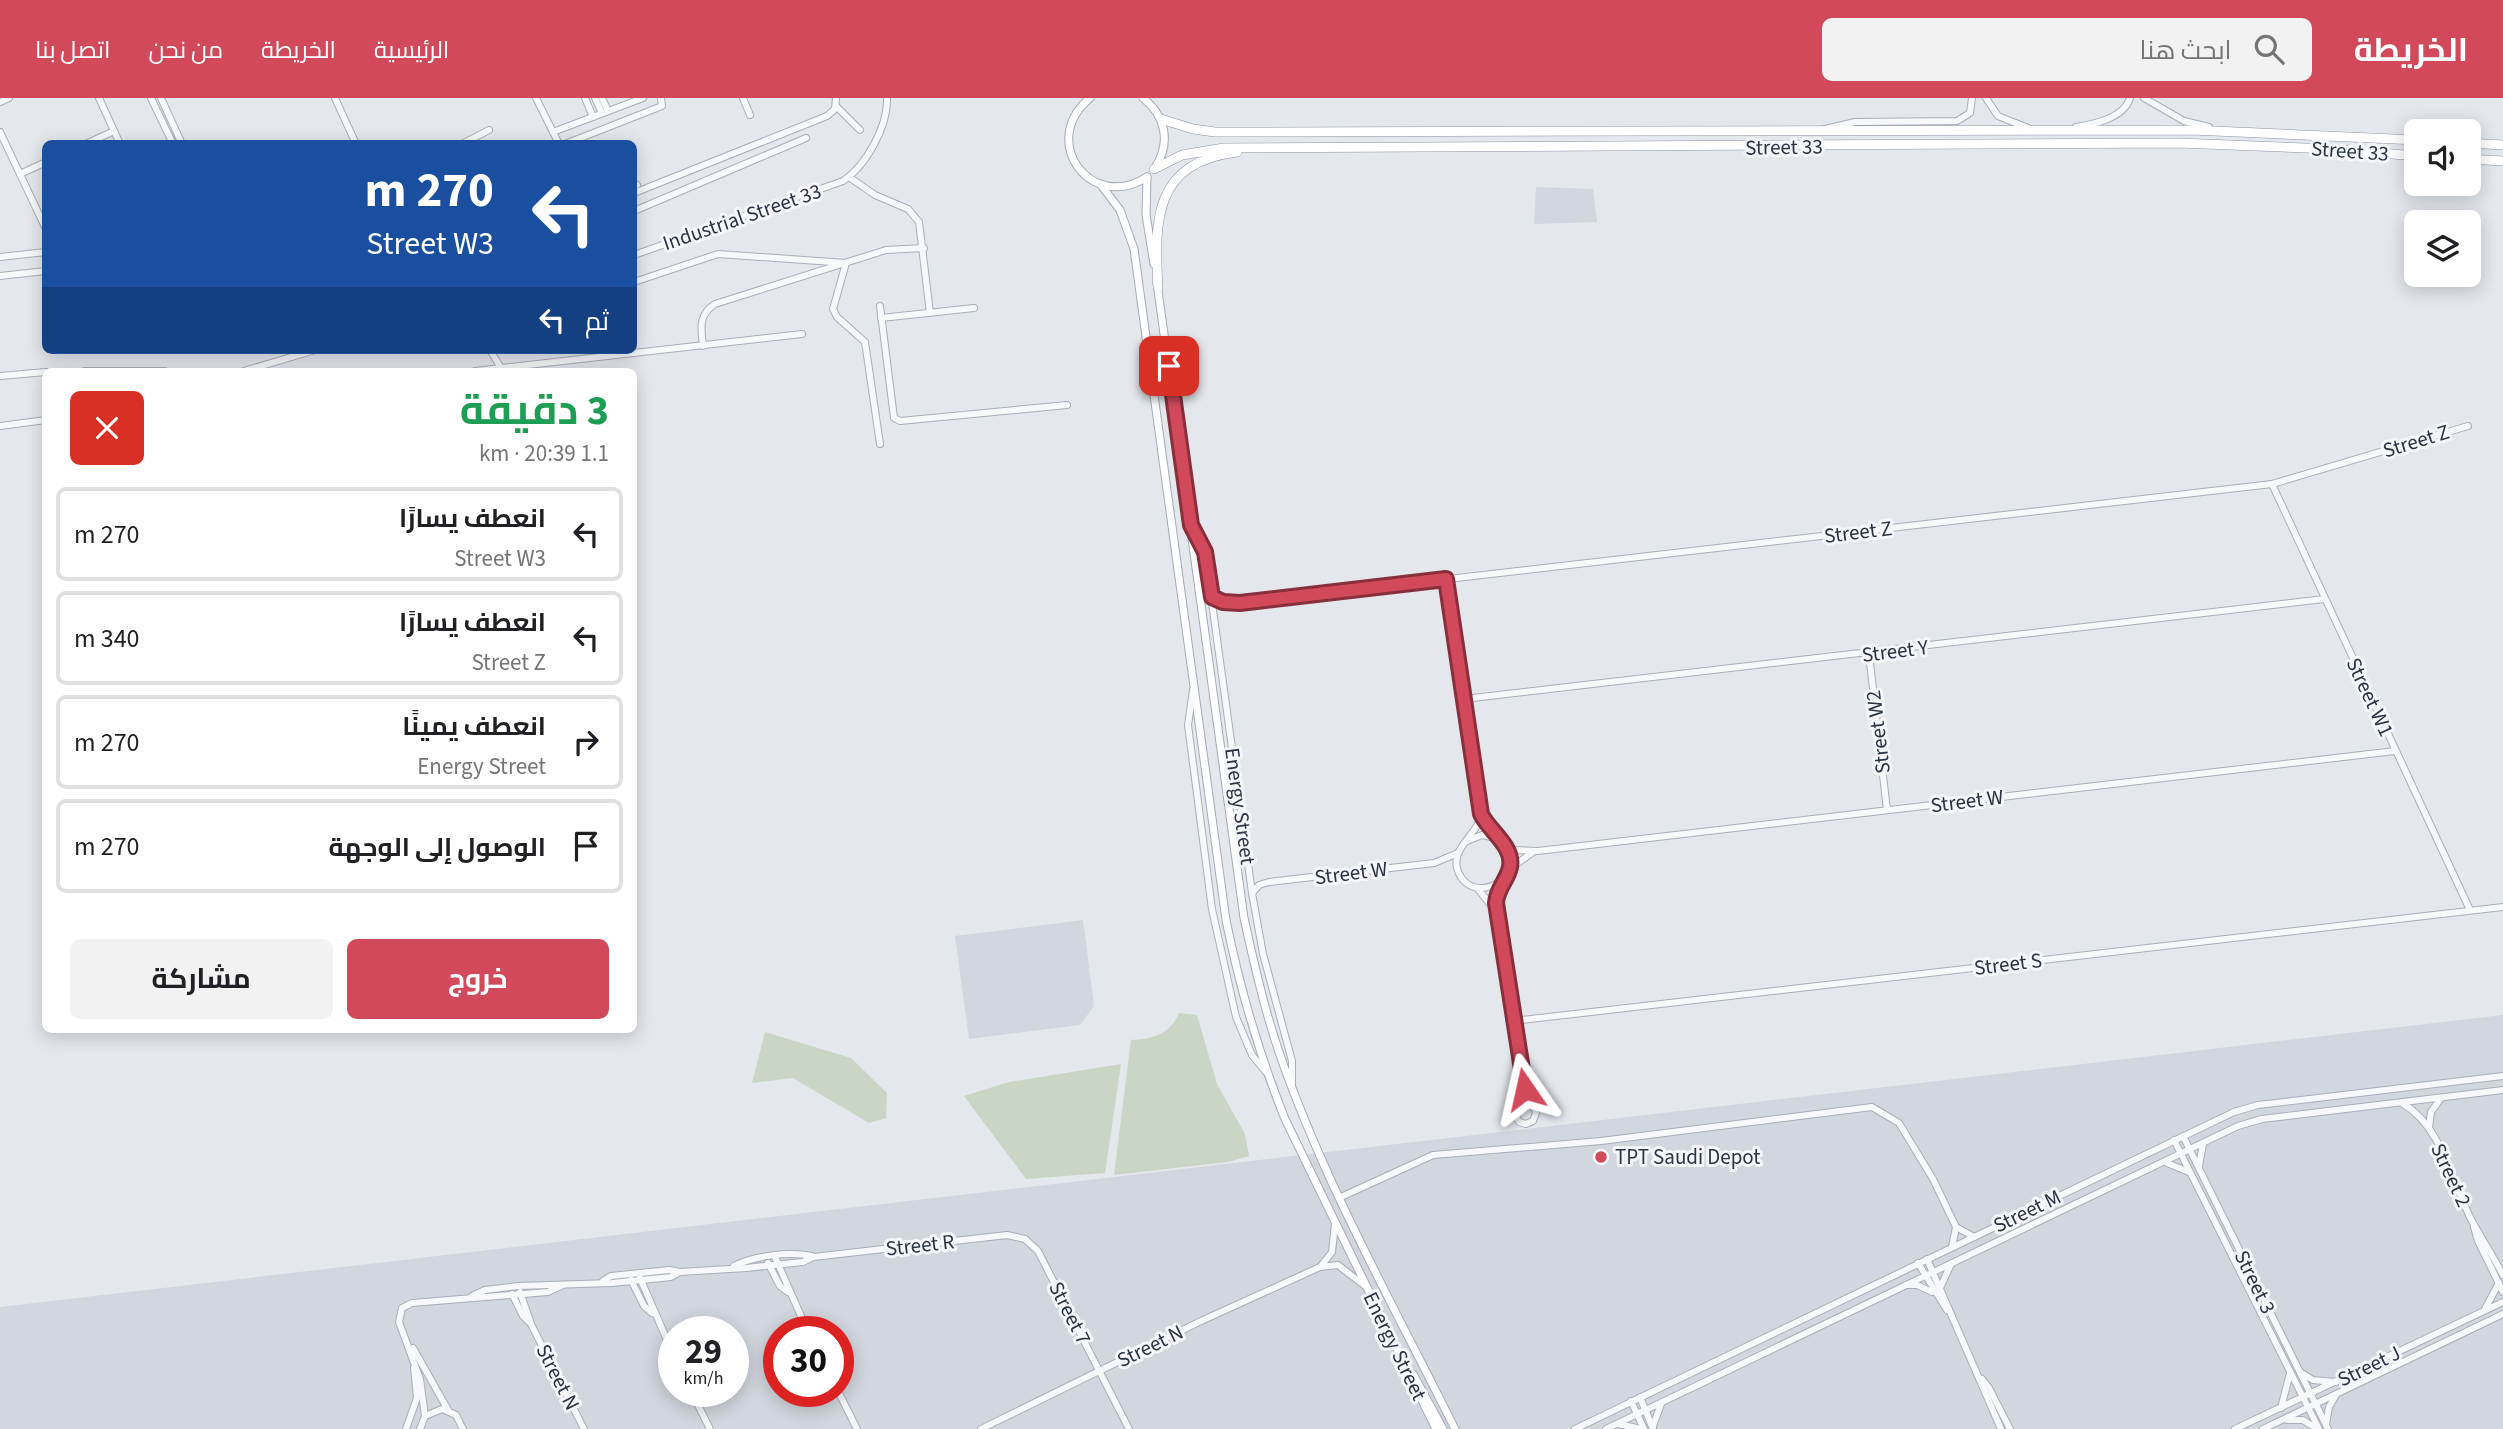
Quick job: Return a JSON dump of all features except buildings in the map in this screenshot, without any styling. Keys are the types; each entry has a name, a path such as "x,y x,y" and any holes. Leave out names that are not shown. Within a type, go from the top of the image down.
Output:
{"highway":[{"name":"Street 33","path":"1161,118 1193,129 1215,132 2054,129 2242,132 2404,140"},
{"name":"Street 33","path":"1154,169 1182,155 1203,149 2168,143 2318,148 2404,155"},
{"path":"2481,144 2503,145"},
{"path":"1158,287 1156,222 1161,204 1171,187 1184,173 1205,160 1231,153 1267,149"},
{"path":"2481,160 2503,161"}],"main road":[{"path":"1082,102 1090,98"},
{"path":"1101,185 1130,186 1147,177 1164,150 1161,118 1143,98"},
{"name":"Energy Street","path":"1082,102 1069,126 1069,150 1081,172 1101,185 1120,210 1134,249 1226,920 1237,972 1266,1073 1335,1224 1436,1429"},
{"name":"Energy Street","path":"1147,177 1146,215 1244,918 1269,1022 1292,1088 1341,1197 1455,1429"},
{"path":"1402,1359 1443,1429"}],"street":[{"path":"0,102 9,98"},
{"path":"99,98 118,140"},
{"path":"151,98 171,140"},
{"path":"334,98 354,140"},
{"path":"536,98 557,140"},
{"path":"585,98 593,117"},
{"path":"594,98 605,112"},
{"path":"602,98 605,112"},
{"path":"553,132 643,98"},
{"path":"743,98 750,115"},
{"path":"887,98 883,124 859,167 849,177 875,195 908,209 919,222 930,313"},
{"path":"1821,130 1855,121 1962,120 1972,109 1972,98"},
{"path":"1986,98 2002,118 2030,129"},
{"path":"2054,129 2101,121 2124,110 2130,98"},
{"path":"2144,98 2190,123 2242,132"},
{"path":"164,100 180,140"},
{"path":"574,140 662,102"},
{"path":"637,192 827,116 836,102 860,130"},
{"path":"470,140 489,130"},
{"path":"95,140 114,131"},
{"path":"0,132 42,221"},
{"path":"637,210 806,138"},
{"path":"20,174 42,164"},
{"name":"Industrial Street 33","path":"637,254 837,185 849,177"},
{"path":"703,346 701,322 711,307 891,249 924,248"},
{"path":"0,257 42,252"},
{"path":"637,281 704,257 726,254 846,263"},
{"path":"846,263 833,309 838,317 866,342 880,444"},
{"path":"0,276 42,271"},
{"path":"880,306 894,418 901,421 1067,405"},
{"path":"881,318 974,308"},
{"path":"637,353 802,334"},
{"path":"254,368 301,354"},
{"path":"492,354 501,368 630,354"},
{"path":"0,376 42,372"},
{"path":"0,426 42,421"},
{"name":"Street Z","path":"1212,597 1223,602 1240,603 2272,484 2468,426"},
{"name":"Street W1","path":"2272,484 2470,910"},
{"name":"Energy Street","path":"1191,525 1205,552 1252,893 1275,1004 1292,1061 1292,1088"},
{"path":"1446,579 1481,814 1509,853 1510,869 1496,895 1497,915 1524,1082 1536,1111 1535,1119 1528,1124 1519,1122 1515,1114 1524,1082"},
{"name":"Street Y","path":"1464,699 2325,599"},
{"name":"Street Z","path":"1214,616 1221,609 1240,603"},
{"name":"Street W2","path":"1868,654 1887,810"},
{"name":"Energy Street","path":"1194,688 1188,725 1212,909 1236,1017 1252,1055 1266,1073"},
{"name":"Street W","path":"1505,845 1515,850 1538,851 2395,751"},
{"path":"1481,814 1476,828 1458,853 1458,872 1469,885 1477,888 1489,899 1497,915"},
{"path":"1467,841 1482,835 1499,839"},
{"name":"Street W","path":"1510,869 1523,856 1538,851"},
{"name":"Street W","path":"1434,863 1458,853"},
{"name":"Street W","path":"1252,893 1259,885 1269,882 1434,863 1447,865 1458,872"},
{"name":"Street W","path":"1250,876 1269,882"},
{"path":"1477,888 1493,887 1501,883"},
{"name":"Street S","path":"1513,1021 2503,907"},
{"name":"Street M","path":"1574,1429 2246,1107 2503,1076"},
{"name":"Street M","path":"1606,1429 2249,1122 2503,1090"},
{"path":"2371,1092 2373,1106"},
{"name":"Street 2","path":"2429,1130 2431,1112 2441,1098"},
{"name":"Street 2","path":"2401,1103 2417,1114 2429,1130 2473,1221 2503,1275"},
{"path":"1341,1197 1433,1155 1601,1141 1872,1107 1899,1124 1933,1179 1956,1227 1974,1237"},
{"name":"Street 3","path":"2183,1136 2299,1370 2323,1428"},
{"name":"Street 3","path":"2174,1140 2303,1398 2312,1406"},
{"path":"2199,1168 2203,1144"},
{"path":"2165,1162 2180,1166 2192,1175"},
{"name":"Street 2","path":"2473,1221 2477,1241 2503,1292"},
{"path":"1320,1266 1332,1252 1335,1224"},
{"path":"1952,1247 1956,1227"},
{"name":"Street R","path":"471,1297 485,1290 603,1281 611,1276 671,1277 680,1272 803,1262 814,1257 1007,1235 1025,1239"},
{"name":"Street 7","path":"1025,1239 1038,1251 1129,1429"},
{"name":"Street R","path":"733,1266 745,1260 802,1254 814,1257"},
{"path":"775,1257 800,1316"},
{"path":"766,1258 780,1286 789,1292"},
{"path":"1927,1259 1948,1311 1981,1378 1989,1388 2006,1428"},
{"path":"1940,1288 1954,1261"},
{"path":"1919,1263 1934,1293 1948,1311"},
{"path":"1320,1266 1338,1265 1366,1287"},
{"name":"Street N","path":"981,1429 1320,1266"},
{"path":"639,1276 658,1325"},
{"path":"631,1278 645,1306 652,1313"},
{"path":"2485,1311 2499,1283"},
{"name":"Street R","path":"401,1328 398,1316 402,1308 412,1303 548,1292 563,1285"},
{"path":"1904,1285 1917,1285 1934,1293"},
{"name":"Street N","path":"518,1286 531,1324 584,1429"},
{"name":"Street N","path":"509,1288 523,1317 531,1324"},
{"path":"1844,1299 1850,1311"},
{"name":"Street J","path":"2235,1429 2503,1302"},
{"name":"Street J","path":"2263,1429 2503,1314"},
{"path":"2490,1320 2503,1321"},
{"path":"401,1328 422,1387 425,1416 420,1429"},
{"path":"401,1328 448,1410 459,1418 463,1429"},
{"path":"406,1429 417,1398 414,1362"},
{"path":"1711,1362 1718,1375"},
{"path":"2299,1370 2313,1380 2336,1382"},
{"path":"2281,1408 2290,1371"},
{"path":"2282,1420 2303,1420 2323,1428 2329,1407 2338,1393"},
{"path":"1640,1397 1653,1429"},
{"path":"1631,1401 1643,1429"},
{"path":"1653,1429 1655,1414 1663,1401"},
{"path":"699,1407 710,1429"},
{"path":"846,1407 857,1429"},
{"path":"425,1416 436,1410 448,1410"},
{"path":"1616,1424 1643,1429"}],"shaded area":[{"path":"1536,187 1593,189 1597,222 1534,224"},
{"path":"1083,920 1094,1006 1080,1025 969,1039 955,936"},
{"path":"2503,1015 2503,1429 0,1429 0,1307"}],"green space":[{"path":"1179,1013 1197,1015 1217,1084 1245,1134 1249,1156 1228,1162 1114,1175 1131,1040 1166,1031"},
{"path":"765,1032 851,1058 887,1093 886,1118 869,1123 793,1078 752,1083"},
{"path":"1121,1064 1105,1173 1026,1179 964,1096 1009,1082"}],"place":[{"name":"TPT Saudi Depot","path":"1601,1157"}],"route":[{"path":"1169,366 1191,525 1205,552 1212,597 1223,602 1240,603 1446,579 1481,814 1489,829 1505,845 1511,861 1510,869 1497,892 1496,903 1525,1089"}]}
